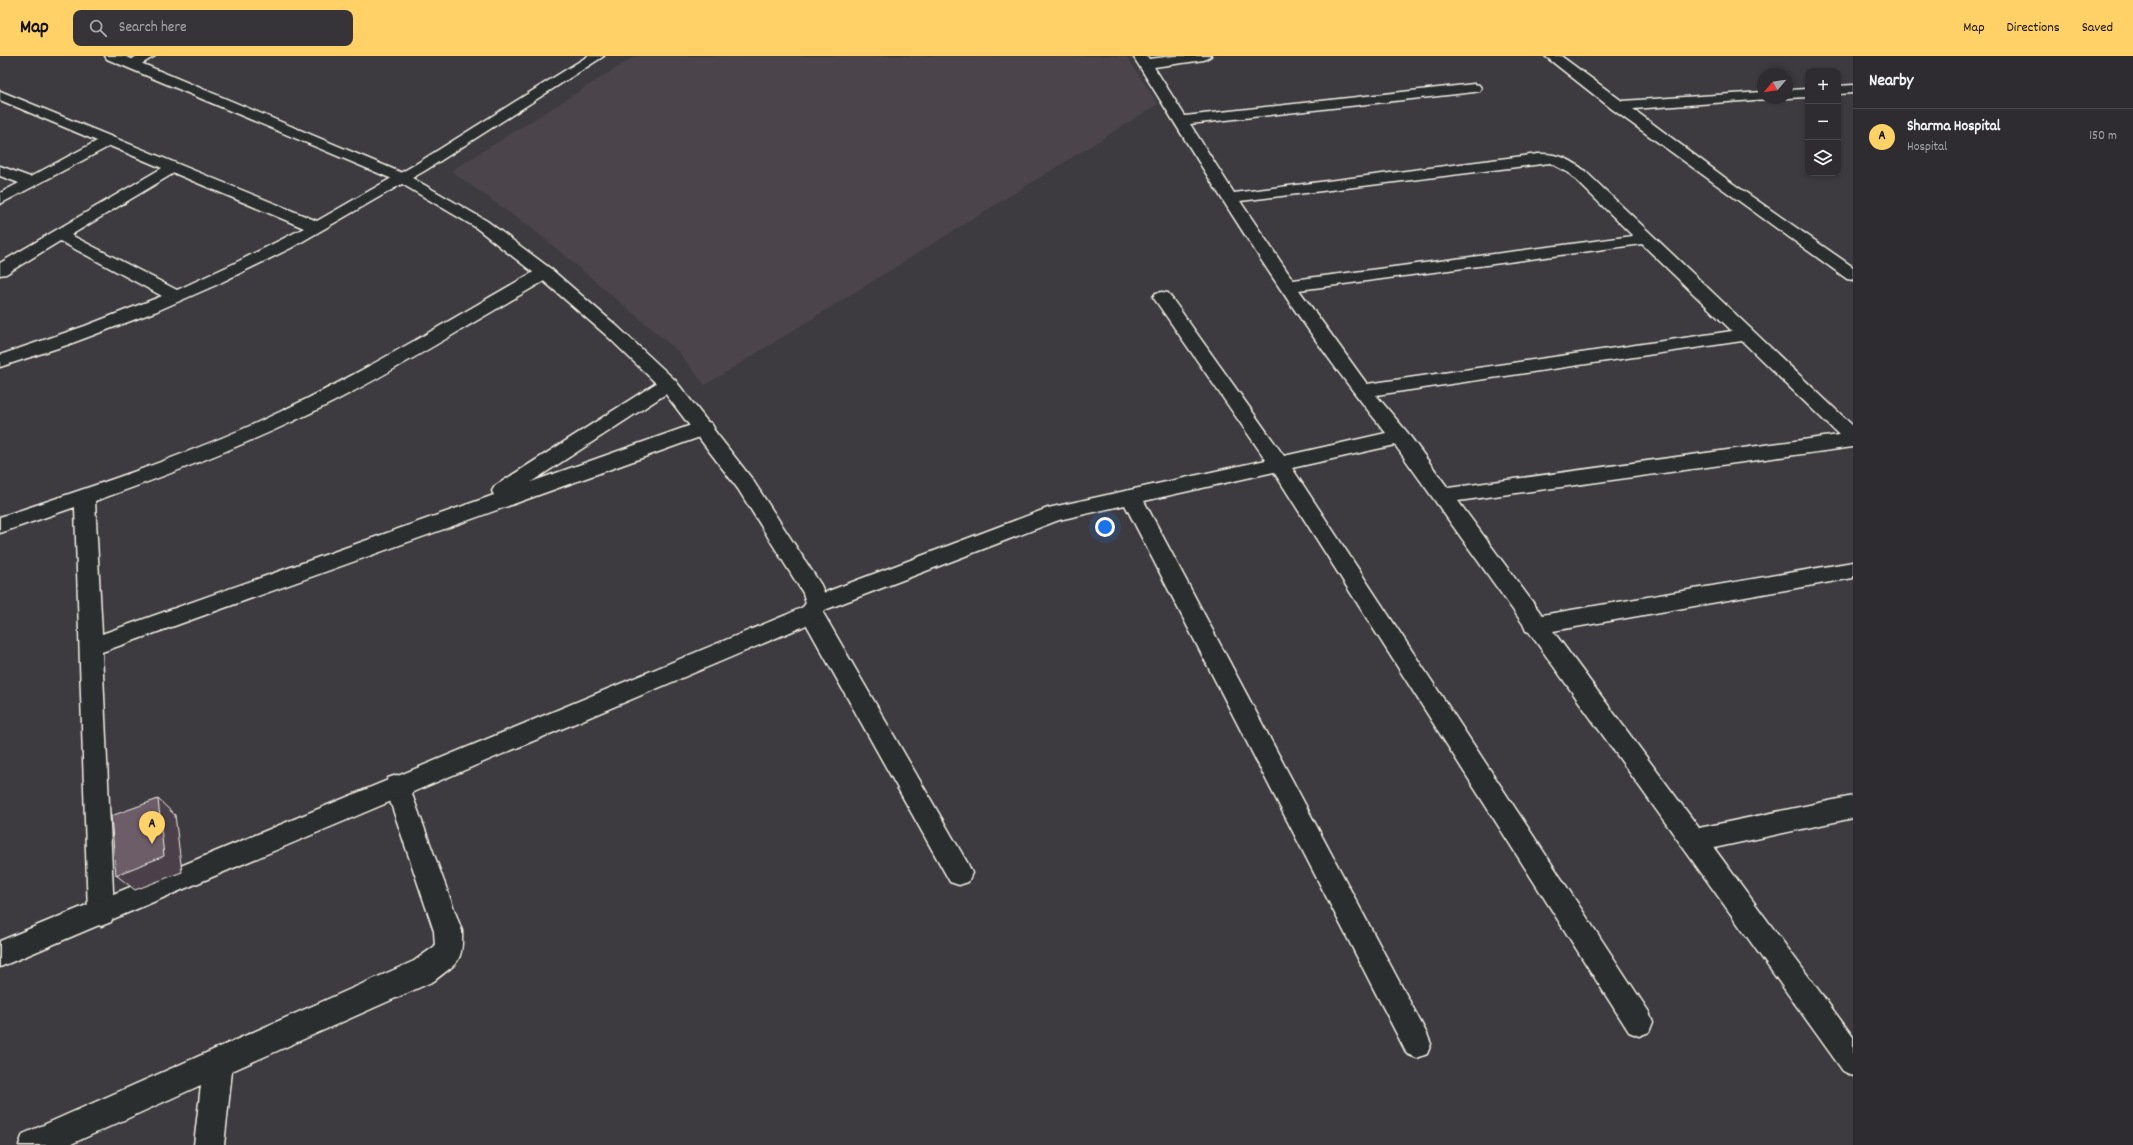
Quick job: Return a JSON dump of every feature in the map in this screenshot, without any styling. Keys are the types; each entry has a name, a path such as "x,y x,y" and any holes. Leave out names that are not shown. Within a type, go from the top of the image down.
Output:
{"street":[{"path":"112,56 402,178 481,224 545,272 612,331 668,384 704,428 745,484 813,591 814,608 959,873"},
{"path":"133,64 148,56"},
{"path":"0,361 53,344 175,296 239,267 317,227 402,178 597,56"},
{"path":"1204,56 1143,60 1229,198 1288,286 1362,391 1400,437 1534,624 1694,841 1853,1061"},
{"path":"1552,56 1617,106 1853,275"},
{"path":"1182,121 1474,88"},
{"path":"1841,90 1853,89"},
{"path":"1793,94 1805,93"},
{"path":"0,95 317,227"},
{"path":"1617,106 1757,96"},
{"path":"0,199 110,140"},
{"path":"1229,198 1554,158 1571,168 1853,439"},
{"path":"0,270 174,167"},
{"path":"0,171 31,182"},
{"path":"60,235 175,296"},
{"path":"1288,286 1645,240"},
{"path":"0,524 85,497 239,438 294,414 344,389 545,272"},
{"path":"1162,297 1279,464 1639,1022"},
{"path":"1362,391 1745,335"},
{"path":"471,511 668,384"},
{"path":"90,647 704,428"},
{"path":"0,954 101,913 814,608 1055,513 1400,437"},
{"path":"1442,496 1853,439"},
{"path":"1131,496 1417,1044"},
{"path":"85,497 101,913"},
{"path":"1534,624 1853,570"},
{"path":"34,1145 219,1061 424,971 449,952 448,931 397,786"},
{"path":"1694,841 1853,807"},
{"path":"209,1145 219,1061"}],"shaded area":[{"path":"636,56 1126,56 1158,104 705,385 678,351 538,233 451,171"}],"building":[{"path":"158,799 164,856 116,875 111,816"}],"place":[{"name":"Sharma Hospital","path":"152,844"}]}
